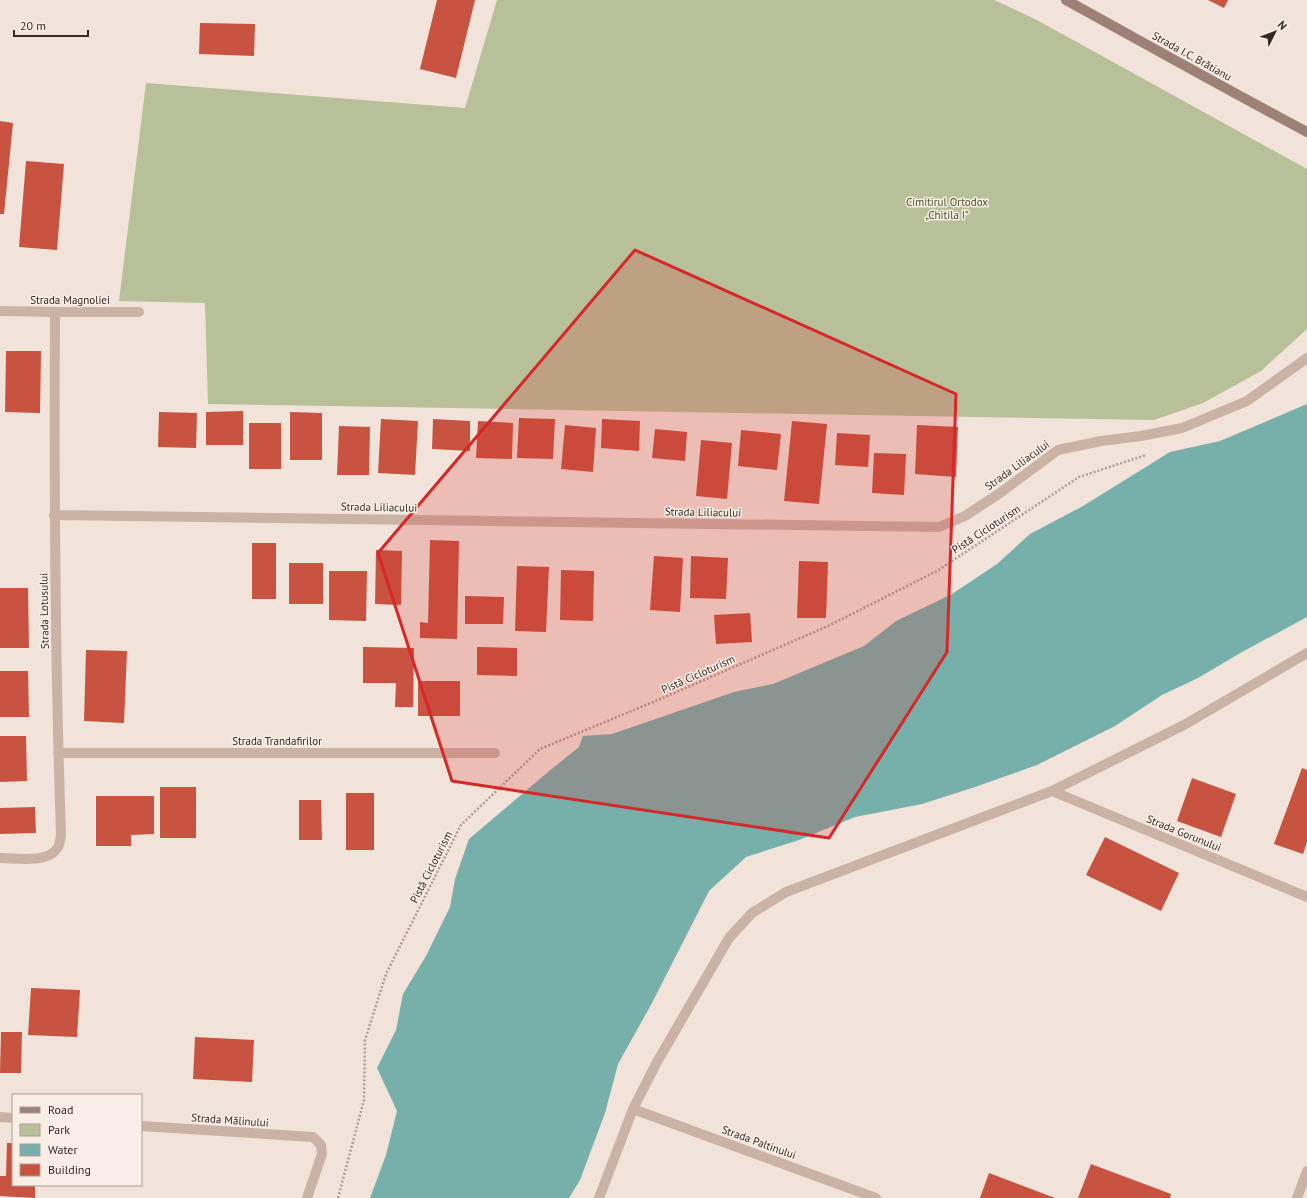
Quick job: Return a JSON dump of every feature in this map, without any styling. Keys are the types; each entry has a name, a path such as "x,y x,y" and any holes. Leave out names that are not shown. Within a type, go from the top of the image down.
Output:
{"main road":[{"name":"Strada I.C. Brătianu","path":"1066,0 1307,132"}],"street":[{"name":"Strada Magnoliei","path":"0,311 139,312"},
{"name":"Strada Lotusului","path":"0,858 42,858 50,856 57,850 61,835 58,753 54,515 55,312"},
{"name":"Strada Liliacului","path":"54,515 939,527 965,516 994,497 1058,450 1101,441 1141,436 1182,428 1247,401 1307,358"},
{"path":"599,1198 634,1109 657,1062 729,938 752,914 786,892 1052,791 1184,725 1307,653"},
{"name":"Strada Trandafirilor","path":"58,753 495,753"},
{"name":"Strada Gorunului","path":"1052,791 1307,897"},
{"name":"Strada Paltinului","path":"634,1109 876,1198"},
{"path":"0,1117 12,1118"},
{"name":"Strada Mălinului","path":"142,1126 313,1138 318,1140 321,1145 322,1154 307,1198"},
{"path":"1297,1198 1307,1171"}],"path":[{"name":"Pistă Cicloturism","path":"338,1198 364,1100 365,1040 386,974 461,825 540,749 658,700 828,626 937,571 1080,477 1147,454"}],"highlighted area":[{"path":"635,250 956,394 947,652 829,838 452,781 378,553"}],"green space":[{"name":"Cimitirul Ortodox „Chitila I”","path":"497,0 994,0 1035,19 1307,169 1307,329 1261,371 1203,403 1154,420 208,404 205,303 119,301 146,83 465,108"}],"water":[{"path":"1307,404 1307,617 1242,652 1198,678 1162,695 1115,726 1037,765 922,804 855,817 799,840 746,857 709,891 652,1003 618,1064 605,1113 580,1180 569,1198 370,1198 386,1155 397,1111 377,1068 396,1030 403,994 426,956 450,907 455,879 469,839 579,747 583,736 612,734 734,692 773,684 864,646 896,621 952,594 997,564 1030,534 1083,506 1170,452 1220,441"}],"building":[{"path":"437,0 475,0 456,78 420,69"},
{"path":"1208,0 1228,0 1224,8"},
{"path":"200,23 255,24 254,56 199,54"},
{"path":"0,121 13,123 4,214 0,214"},
{"path":"26,161 64,164 57,250 19,247"},
{"path":"6,351 41,351 40,413 5,412"},
{"path":"243,411 243,445 206,445 206,412"},
{"path":"159,412 197,413 196,448 158,447"},
{"path":"290,412 322,413 322,460 290,460"},
{"path":"519,418 555,419 553,459 517,458"},
{"path":"381,419 418,421 415,475 378,473"},
{"path":"433,419 470,421 470,451 432,449"},
{"path":"602,419 640,421 639,451 601,448"},
{"path":"478,421 513,423 512,459 476,458"},
{"path":"792,421 827,424 819,504 784,501"},
{"path":"249,423 281,423 281,469 249,469"},
{"path":"565,425 596,428 593,472 561,469"},
{"path":"917,425 958,427 956,477 915,474"},
{"path":"339,426 370,427 369,475 337,475"},
{"path":"655,429 687,432 685,461 652,458"},
{"path":"741,430 781,434 777,470 738,466"},
{"path":"837,433 870,435 868,467 835,465"},
{"path":"701,440 732,443 727,499 696,496"},
{"path":"874,453 906,454 904,495 872,493"},
{"path":"430,540 459,541 457,639 420,638 420,622 428,623"},
{"path":"252,543 276,543 276,599 252,599"},
{"path":"376,550 402,551 401,605 375,604"},
{"path":"654,556 683,558 680,612 650,610"},
{"path":"691,556 728,558 726,599 690,598"},
{"path":"799,561 828,562 826,618 797,618"},
{"path":"289,563 323,563 323,604 289,604"},
{"path":"517,566 549,567 546,632 515,631"},
{"path":"561,570 594,571 593,621 560,620"},
{"path":"329,571 367,571 366,621 329,620"},
{"path":"0,588 28,588 29,648 0,648"},
{"path":"465,596 504,597 503,624 465,624"},
{"path":"750,613 752,642 716,644 714,615"},
{"path":"363,647 414,648 413,707 395,707 396,683 363,683"},
{"path":"477,647 517,648 517,676 477,675"},
{"path":"86,650 127,651 124,723 84,721"},
{"path":"0,671 28,671 29,717 0,717"},
{"path":"418,681 460,681 460,716 418,716"},
{"path":"0,736 26,736 27,781 0,782"},
{"path":"1302,768 1307,770 1307,842 1303,854 1274,844"},
{"path":"1192,778 1236,794 1221,837 1177,821"},
{"path":"160,787 196,787 196,838 160,838"},
{"path":"346,793 374,793 374,850 346,850"},
{"path":"96,796 154,796 154,834 131,835 131,846 96,846"},
{"path":"299,800 321,800 322,840 299,840"},
{"path":"35,807 36,833 0,834 0,808"},
{"path":"1105,837 1179,873 1161,911 1086,875"},
{"path":"31,988 80,990 77,1037 28,1035"},
{"path":"1,1032 22,1032 21,1073 0,1073"},
{"path":"195,1037 254,1040 252,1082 193,1079"},
{"path":"7,1143 12,1143 12,1186 35,1186 35,1198 0,1196 0,1176 6,1176"},
{"path":"1091,1164 1171,1194 1170,1198 1078,1198"},
{"path":"989,1173 1055,1198 980,1198"}]}
